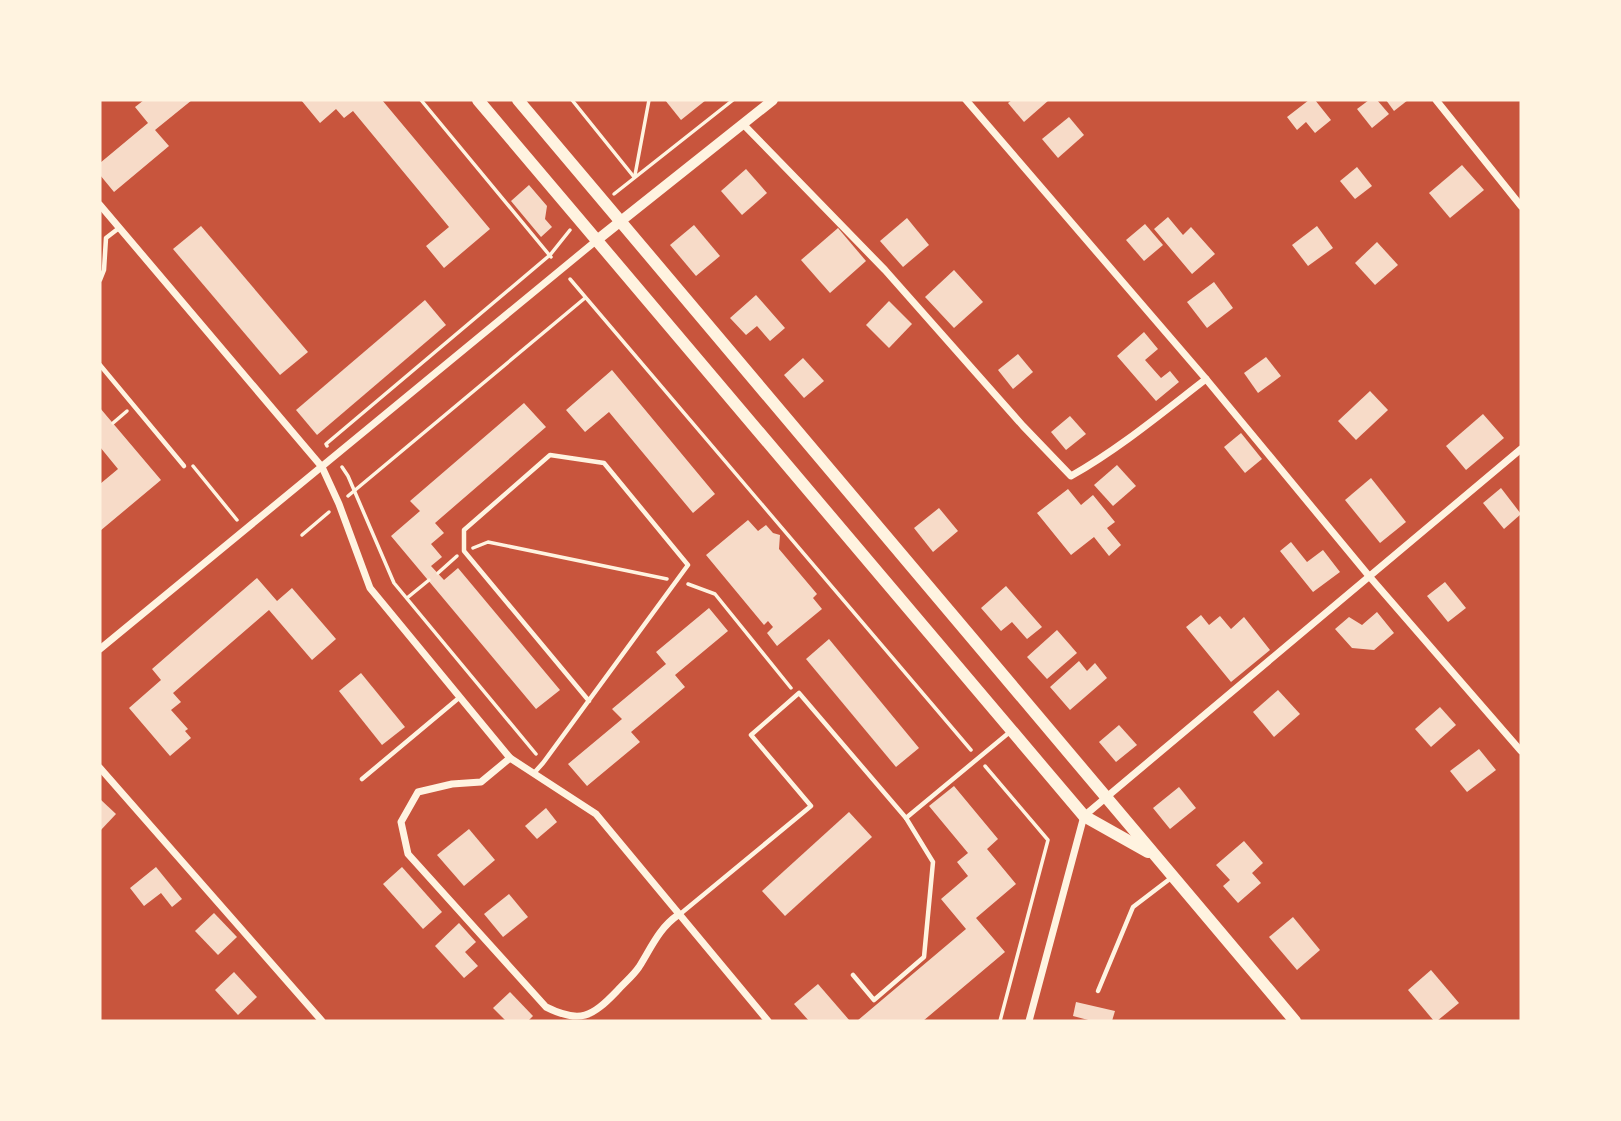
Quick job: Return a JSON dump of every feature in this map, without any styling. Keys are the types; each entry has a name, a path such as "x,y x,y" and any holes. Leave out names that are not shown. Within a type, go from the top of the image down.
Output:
{"main road":[{"path":"478,100 1084,816 1154,856"},
{"path":"518,100 1295,1021"}],"street":[{"path":"100,649 597,240 773,100"},
{"path":"966,100 1206,379 1369,576 1521,751"},
{"path":"1436,100 1521,206"},
{"path":"743,124 885,271 1071,476 1092,465 1206,379"},
{"path":"100,205 321,467 339,504 370,588 510,758 596,814 768,1021"},
{"path":"1029,1021 1084,816 1521,449"},
{"path":"510,758 481,782 452,783 418,792 401,822 408,853 546,1007 562,1015 576,1017 598,1011 637,970 663,928 678,915"},
{"path":"100,768 322,1021"}],"lane":[{"path":"100,280 104,270 106,238 120,228"},
{"path":"100,365 184,466"},
{"path":"534,773 589,701 688,565 604,463 550,455 464,530 464,551 589,701"},
{"path":"678,915 811,806 751,735 800,693 906,818 933,862 924,957 874,1000 853,975"},
{"path":"362,779 460,697"},
{"path":"906,818 1012,730"},
{"path":"1098,991 1133,907 1172,877"}],"path":[{"path":"421,100 585,298 1048,840 1000,1021"},
{"path":"572,100 635,177"},
{"path":"635,177 649,100"},
{"path":"604,202 733,100"},
{"path":"543,763 394,583 348,475 326,444 550,255 565,234 581,221"},
{"path":"302,535 585,298"},
{"path":"113,423 134,405"},
{"path":"184,466 190,463 245,530"},
{"path":"438,573 464,551 488,542 677,580 715,594 797,695"},
{"path":"407,598 429,580"}],"building":[{"path":"144,100 192,100 155,130 169,146 114,192 100,175 100,163 148,123 135,107"},
{"path":"301,100 382,100 490,229 444,268 426,246 449,227 353,111 344,118 336,109 320,123"},
{"path":"665,100 706,100 681,120"},
{"path":"1012,100 1049,100 1024,122 1008,103"},
{"path":"1309,100 1315,100 1331,120 1315,133 1306,122 1297,130 1287,117"},
{"path":"1369,100 1377,100 1389,114 1372,128 1357,109"},
{"path":"1386,100 1408,100 1394,111"},
{"path":"1069,117 1084,135 1058,158 1042,139"},
{"path":"1462,165 1484,190 1450,218 1429,193"},
{"path":"1357,167 1372,186 1355,199 1340,181"},
{"path":"746,169 767,193 742,215 721,191"},
{"path":"529,185 547,206 545,219 552,227 541,237 511,201"},
{"path":"1168,217 1183,235 1191,227 1215,254 1192,274 1154,229"},
{"path":"907,218 929,245 903,267 880,241"},
{"path":"1145,224 1163,245 1144,261 1126,240"},
{"path":"694,225 720,256 696,276 670,245"},
{"path":"201,226 308,352 280,375 173,249"},
{"path":"1317,226 1333,248 1308,266 1292,245"},
{"path":"838,228 866,261 830,293 801,260"},
{"path":"1377,242 1398,265 1375,285 1355,263"},
{"path":"954,270 983,302 954,328 925,297"},
{"path":"1214,282 1233,308 1207,328 1187,302"},
{"path":"756,295 785,328 770,341 757,326 746,335 730,318"},
{"path":"425,300 446,325 317,435 296,410"},
{"path":"889,301 912,324 889,348 866,325"},
{"path":"1144,332 1158,349 1145,360 1161,378 1170,371 1179,382 1156,401 1117,356"},
{"path":"1018,354 1033,372 1013,389 998,370"},
{"path":"1266,357 1281,376 1258,393 1244,373"},
{"path":"803,358 824,381 804,398 784,375"},
{"path":"612,370 715,494 693,513 609,412 585,432 566,410"},
{"path":"1370,391 1388,410 1356,440 1338,421"},
{"path":"524,403 546,427 435,523 444,533 431,544 442,557 431,566 444,580 458,568 560,690 536,709 391,536 420,511 410,501"},
{"path":"100,408 161,480 100,531 100,484 118,469 100,447"},
{"path":"1483,414 1504,438 1466,470 1446,446"},
{"path":"1070,416 1086,434 1066,450 1051,432"},
{"path":"1241,433 1262,459 1245,473 1224,447"},
{"path":"1117,465 1136,486 1113,506 1094,485"},
{"path":"1371,478 1406,522 1380,543 1345,500"},
{"path":"1501,488 1521,514 1504,529 1483,503"},
{"path":"1068,489 1081,505 1093,495 1115,522 1107,528 1121,545 1109,556 1094,537 1071,555 1037,513"},
{"path":"939,508 958,531 933,552 914,528"},
{"path":"748,520 758,531 766,525 773,533 780,535 779,549 817,594 813,598 822,609 777,646 767,633 773,627 768,621 764,625 706,555"},
{"path":"1291,542 1307,562 1323,550 1340,572 1313,592 1280,551"},
{"path":"257,578 277,601 292,588 336,639 312,660 269,610 173,693 181,702 171,710 188,729 185,731 191,738 170,756 129,708 161,680 152,669"},
{"path":"1445,582 1466,608 1448,622 1427,596"},
{"path":"1006,586 1042,627 1027,639 1012,622 1001,631 981,608"},
{"path":"709,608 728,631 675,675 685,687 631,732 640,742 587,786 568,764 622,719 612,709 666,664 656,652"},
{"path":"1377,612 1394,633 1374,650 1352,648 1335,629 1349,617 1362,625"},
{"path":"1201,615 1209,625 1220,616 1231,629 1244,617 1270,650 1231,682 1186,627"},
{"path":"1057,630 1077,653 1047,679 1027,657"},
{"path":"829,639 919,748 896,767 806,659"},
{"path":"1079,661 1087,671 1095,663 1107,678 1070,710 1050,687"},
{"path":"361,673 405,727 382,745 339,691"},
{"path":"1278,690 1300,714 1274,737 1253,712"},
{"path":"1440,707 1456,725 1431,747 1415,729"},
{"path":"1119,725 1137,745 1116,762 1099,742"},
{"path":"1479,749 1496,770 1467,792 1450,771"},
{"path":"954,786 998,839 987,849 1016,884 976,918 1005,952 923,1021 857,1021 966,929 941,899 968,876 957,862 968,853 929,806"},
{"path":"1179,787 1196,808 1170,829 1153,808"},
{"path":"100,799 116,814 100,831"},
{"path":"546,808 557,822 537,839 525,826"},
{"path":"849,812 872,837 785,916 762,891"},
{"path":"469,829 495,860 464,886 437,855"},
{"path":"1244,841 1263,863 1252,873 1261,883 1238,903 1223,886 1230,880 1216,865"},
{"path":"156,867 182,899 172,907 161,893 144,906 130,888"},
{"path":"402,867 442,912 423,929 383,884"},
{"path":"509,894 528,917 503,937 484,914"},
{"path":"214,913 237,937 218,955 195,931"},
{"path":"1293,917 1320,950 1297,970 1269,937"},
{"path":"459,923 476,942 465,952 478,966 464,978 435,946"},
{"path":"1431,970 1459,1003 1437,1021 1434,1021 1408,990"},
{"path":"234,972 257,997 238,1015 215,990"},
{"path":"818,984 850,1021 809,1021 794,1004"},
{"path":"510,992 533,1016 528,1021 506,1021 493,1008"},
{"path":"1076,1002 1115,1011 1112,1021 1092,1021 1073,1016"}]}
